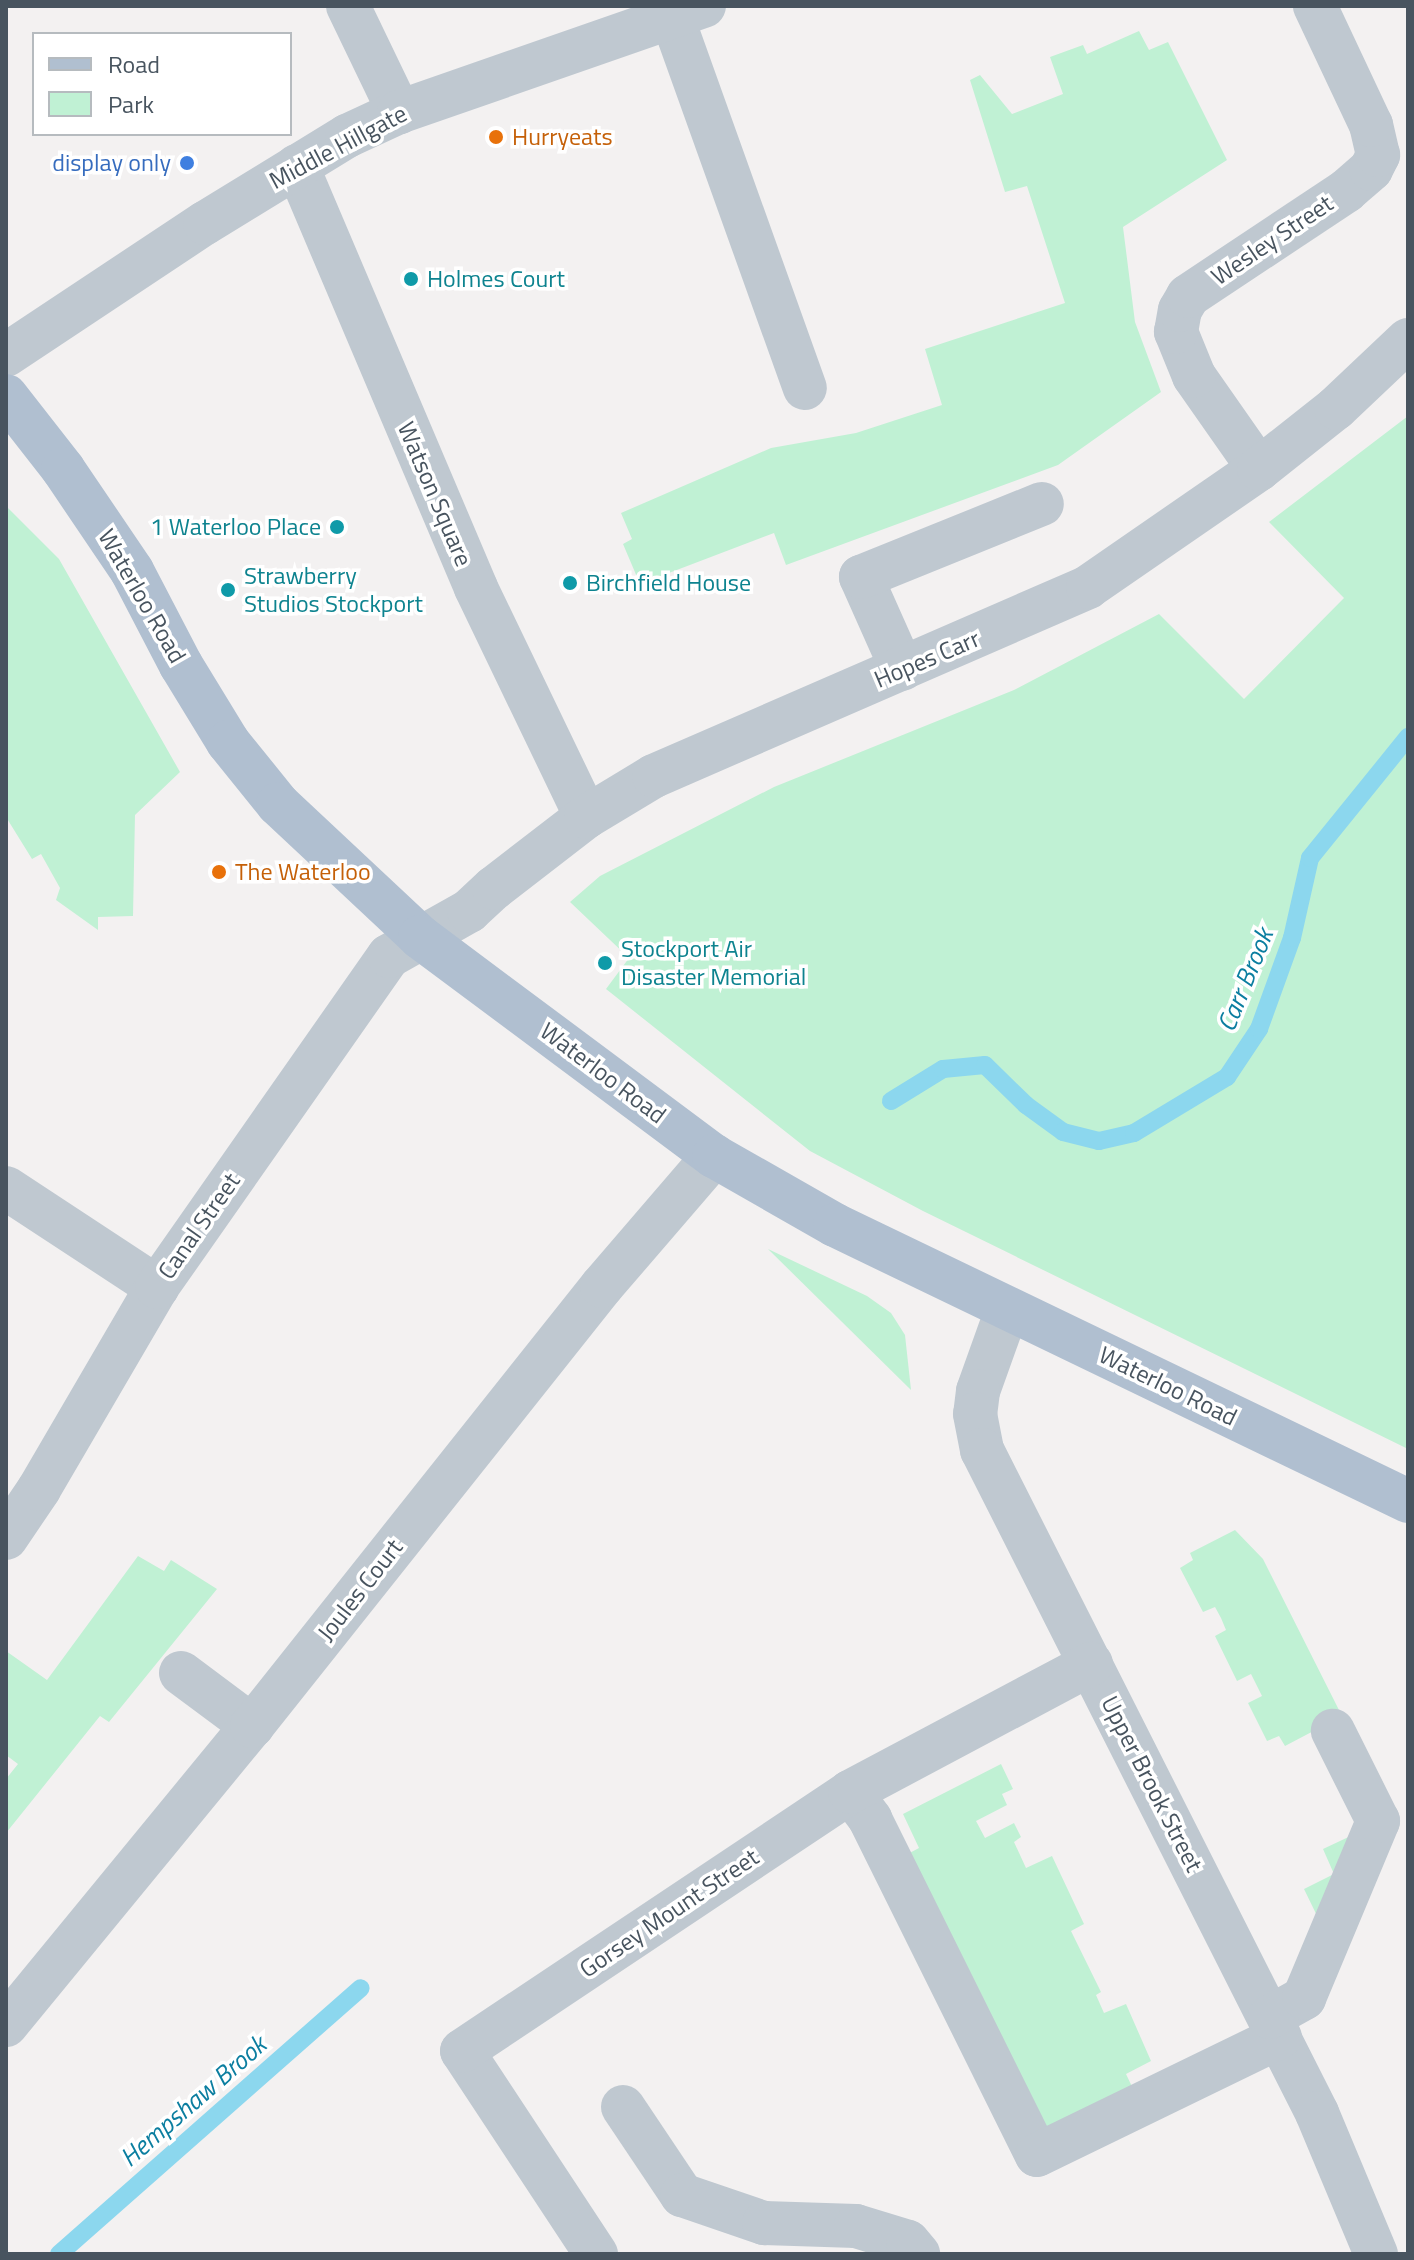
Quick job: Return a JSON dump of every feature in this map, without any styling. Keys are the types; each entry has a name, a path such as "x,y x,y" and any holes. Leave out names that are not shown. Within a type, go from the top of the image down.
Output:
{"main road":[{"name":"Waterloo Road","path":"6,396 63,469 132,571 181,665 228,742 278,804 420,937 714,1156 835,1225 1408,1501"}],"street":[{"path":"348,6 399,112"},
{"name":"Wesley Street","path":"1259,469 1194,376 1176,332 1180,310 1188,296 1346,191 1371,169 1378,155 1371,125 1315,6"},
{"path":"688,11 805,388"},
{"name":"Middle Hillgate","path":"6,355 121,277 297,166 399,112 688,11"},
{"name":"Watson Square","path":"297,166 476,588 586,817"},
{"name":"Hopes Carr","path":"420,937 469,911 586,817 654,776 1088,587 1259,469 1336,408 1408,340"},
{"path":"902,669 861,577 1042,504"},
{"name":"Canal Street","path":"6,1538 39,1489 157,1287 389,956 420,937"},
{"name":"Joules Court","path":"6,2025 252,1726 602,1286 714,1156"},
{"path":"6,1188 157,1287"},
{"name":"Upper Brook Street","path":"1007,1310 978,1391 975,1414 982,1450 1275,2027 1317,2113 1376,2254"},
{"name":"Gorsey Mount Street","path":"596,2254 462,2051 850,1792 1091,1664"},
{"path":"181,1673 252,1726"},
{"path":"850,1792 870,1819 1037,2155 1275,2027 1304,1998 1378,1821 1333,1731"},
{"path":"623,2107 682,2195 764,2223 856,2226 908,2242 918,2254"}],"green space":[{"path":"1139,31 1149,50 1168,42 1227,160 1123,227 1135,322 1161,392 1058,465 786,565 774,533 640,584 623,544 632,539 621,513 771,448 856,433 942,405 925,349 1065,303 1027,186 1005,192 970,80 980,75 1012,114 1063,94 1050,57 1083,45 1087,54"},
{"path":"1408,416 1408,1449 923,1211 810,1151 606,989 629,958 570,902 600,876 774,787 1014,690 1159,614 1244,699 1344,598 1269,522"},
{"path":"6,506 59,559 180,772 135,815 133,916 98,917 98,930 56,900 60,888 41,854 32,859 6,817"},
{"path":"768,1249 867,1296 891,1313 905,1335 911,1390"},
{"path":"1235,1530 1263,1559 1342,1716 1285,1746 1279,1736 1267,1741 1248,1703 1262,1696 1251,1674 1237,1681 1215,1636 1226,1630 1221,1618 1215,1607 1203,1612 1180,1568 1193,1560 1190,1553"},
{"path":"138,1556 164,1571 171,1560 217,1589 109,1722 100,1716 6,1833 6,1779 18,1764 6,1755 6,1651 47,1680"},
{"path":"1001,1764 1013,1789 1002,1794 1007,1805 976,1821 985,1838 1014,1823 1021,1837 1014,1842 1026,1868 1052,1856 1084,1924 1071,1931 1101,1992 1096,1995 1104,2013 1126,2004 1151,2061 1126,2074 1136,2095 1043,2142 904,1856 919,1848 903,1814"},
{"path":"1357,1833 1321,1924 1304,1889 1334,1874 1323,1849"}],"waterway":[{"name":"Carr Brook","path":"891,1101 943,1069 985,1065 1026,1105 1063,1132 1099,1141 1134,1133 1227,1077 1259,1029 1292,938 1310,858 1408,737"},
{"name":"Hempshaw Brook","path":"59,2254 361,1988"}],"place":[{"name":"Hurryeats","path":"496,137"},
{"name":"display only","path":"187,163"},
{"name":"Holmes Court","path":"411,279"},
{"name":"1 Waterloo Place","path":"337,527"},
{"name":"Birchfield House","path":"570,583"},
{"name":"Strawberry Studios Stockport","path":"228,590"},
{"name":"The Waterloo","path":"219,872"},
{"name":"Stockport Air Disaster Memorial","path":"605,963"}]}
